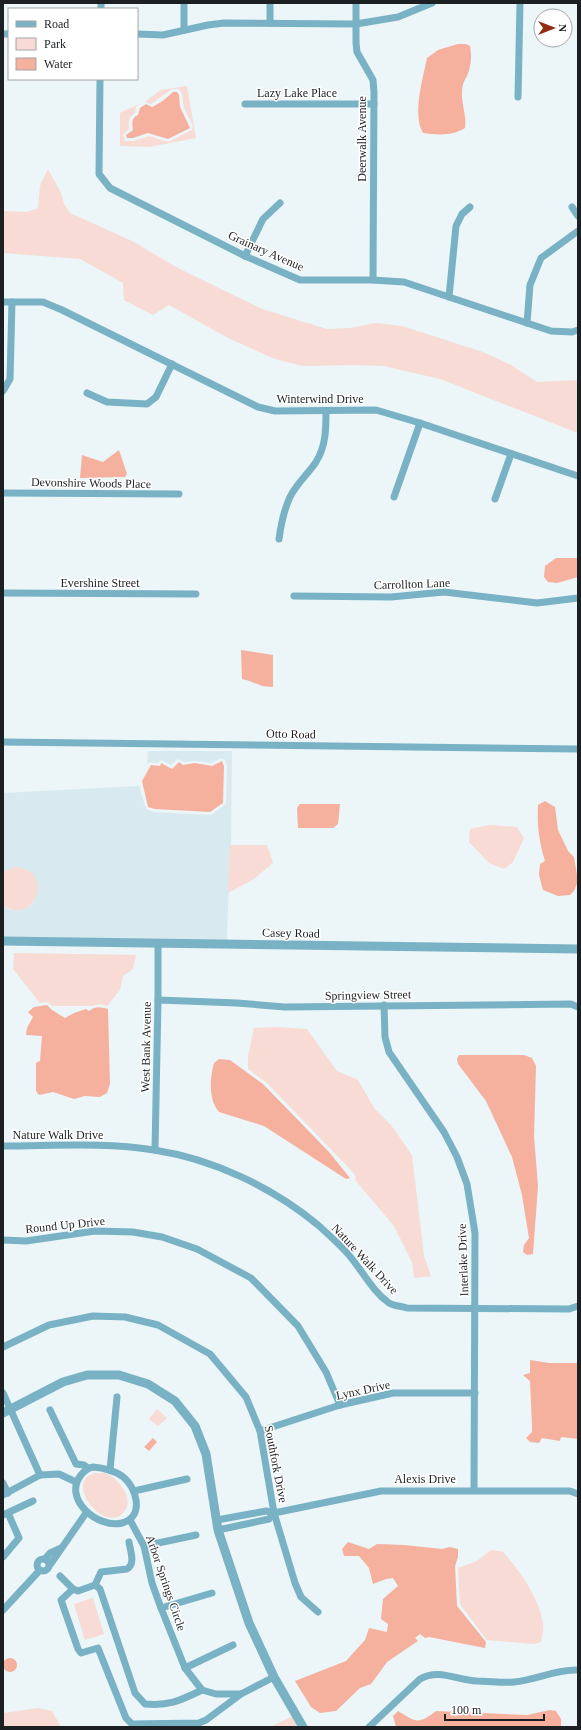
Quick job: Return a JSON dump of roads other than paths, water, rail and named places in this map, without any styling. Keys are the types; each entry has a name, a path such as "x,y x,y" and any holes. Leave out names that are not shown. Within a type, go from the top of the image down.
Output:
{"street":[{"path":"184,3 184,30"},
{"path":"270,3 270,23"},
{"name":"Deerwalk Avenue","path":"356,3 356,43 358,52 373,80 372,280"},
{"path":"138,34 163,34 224,23 356,24 398,17 432,3"},
{"path":"518,97 520,3"},
{"name":"Grainary Avenue","path":"100,80 99,174 110,188 245,256 300,280 372,280 404,282 551,331 572,332 578,330"},
{"name":"Lazy Lake Place","path":"245,104 374,104"},
{"path":"245,256 263,219 280,203"},
{"path":"449,297 456,226 462,214 470,207"},
{"path":"572,207 578,216"},
{"path":"527,323 530,285 541,258 578,231"},
{"name":"Winterwind Drive","path":"3,302 43,302 258,407 275,411 376,410 420,423 578,476"},
{"path":"3,391 10,379 12,302"},
{"path":"87,394 107,402 147,404 156,397 172,364"},
{"path":"279,539 282,517 290,497 300,479 316,462 322,449 326,434 326,411"},
{"path":"394,497 420,423"},
{"path":"495,498 511,454"},
{"name":"Devonshire Woods Place","path":"3,493 179,494"},
{"name":"Carrollton Lane","path":"294,596 391,597 444,592 537,603 578,598"},
{"name":"Evershine Street","path":"3,593 196,594"},
{"name":"Otto Road","path":"3,742 578,749"},
{"name":"Casey Road","path":"3,941 578,948"},
{"name":"West Bank Avenue","path":"155,1150 158,944"},
{"name":"Springview Street","path":"158,1000 237,1003 285,1007 571,1004 578,1007"},
{"name":"Interlake Drive","path":"384,1005 385,1037 388,1052 444,1132 457,1157 467,1184 475,1233 474,1490"},
{"name":"Nature Walk Drive","path":"3,1146 112,1146 155,1150 204,1162 237,1175 279,1196 318,1225 348,1254 380,1295 391,1304 406,1308 569,1309 578,1306"},
{"name":"Round Up Drive","path":"3,1240 26,1240 95,1231 133,1232 162,1237 197,1249 251,1278 298,1326 326,1372 340,1405"},
{"name":"Southfork Drive","path":"3,1347 49,1325 93,1316 125,1317 158,1324 210,1354 246,1397 260,1431 274,1513 295,1583 302,1598 318,1612"},
{"path":"6,1412 63,1382 87,1375 119,1375 148,1384 174,1401 195,1426 206,1454 217,1525 249,1623 274,1677 303,1727"},
{"path":"3,1393 6,1412 40,1475"},
{"name":"Lynx Drive","path":"260,1431 340,1405 393,1393 475,1393"},
{"path":"110,1470 117,1397"},
{"path":"50,1410 76,1464 84,1465 88,1468 110,1470 122,1476 129,1482 134,1491 137,1504 135,1512 130,1520 121,1523 107,1522 86,1513 79,1502 76,1482 88,1468"},
{"path":"3,1483 6,1494 40,1475 59,1474 76,1482"},
{"path":"134,1491 187,1479"},
{"name":"Alexis Drive","path":"217,1525 269,1519 274,1513 380,1491 570,1491 578,1494"},
{"path":"3,1557 19,1538 5,1514 33,1501"},
{"path":"3,1610 40,1570 37,1567 38,1563 41,1560 47,1562 50,1553 63,1547 86,1513"},
{"name":"Arbor Springs Circle","path":"130,1520 144,1546 152,1583 185,1668 202,1690"},
{"path":"144,1546 196,1535"},
{"path":"129,1542 132,1564 131,1567 127,1569 101,1572 98,1587 135,1693 145,1704 164,1705 202,1690 216,1694 242,1694"},
{"path":"60,1576 73,1589 78,1591 98,1587"},
{"path":"73,1589 61,1600 78,1649 82,1653 86,1653 98,1648 126,1718 132,1724 199,1723 206,1720 242,1694 274,1677"},
{"path":"161,1608 212,1593"},
{"path":"185,1668 233,1646"},
{"path":"369,1727 420,1679 428,1674 437,1674 467,1681 514,1682 567,1670 578,1670"}],"water":[{"path":"458,44 466,44 470,46 471,54 469,69 462,89 465,128 460,131 445,134 423,133 418,116 418,106 427,58 438,50"},
{"path":"173,92 177,92 179,95 180,107 190,128 168,139 148,133 133,138 127,138 126,135 133,130 132,121 138,115 140,108 146,104 152,107 155,106"},
{"path":"119,450 127,474 125,477 80,478 82,455 103,462"},
{"path":"556,558 578,558 578,577 557,583 548,582 544,577 545,566"},
{"path":"241,650 273,655 273,687 264,686 242,679"},
{"path":"222,761 224,766 223,803 210,812 155,809 148,807 142,781 151,765 160,766 161,763 172,769 179,762 183,765 195,763 212,766"},
{"path":"545,801 555,807 558,830 568,851 574,857 578,881 574,891 570,895 558,896 543,890 539,875 540,864 545,861 539,833 538,805"},
{"path":"300,804 340,804 338,824 333,828 298,828 297,808"},
{"path":"47,1005 65,1018 86,1009 89,1011 98,1007 108,1009 110,1084 107,1093 100,1097 85,1096 74,1099 53,1092 39,1095 36,1091 36,1063 40,1061 42,1036 26,1035 27,1028 33,1017 28,1012 34,1007"},
{"path":"459,1055 524,1055 532,1058 536,1066 534,1136 538,1186 533,1254 527,1255 523,1252 524,1245 529,1238 522,1195 512,1157 486,1101 458,1064 457,1059"},
{"path":"219,1059 230,1060 263,1084 329,1152 350,1178 346,1179 264,1126 219,1112 213,1101 211,1088 214,1063"},
{"path":"530,1360 549,1363 578,1363 578,1439 561,1437 560,1441 542,1438 539,1443 530,1442 526,1438 532,1432 530,1381 523,1375 530,1373"},
{"path":"153,1438 157,1442 149,1451 144,1447"},
{"path":"348,1542 369,1549 377,1544 442,1549 450,1547 458,1549 458,1557 455,1566 457,1606 486,1642 485,1648 429,1637 425,1638 420,1634 415,1638 418,1641 387,1662 371,1684 360,1688 336,1711 320,1713 311,1707 295,1681 346,1661 365,1640 369,1628 387,1632 388,1624 381,1619 383,1599 398,1586 393,1578 373,1584 369,1568 359,1556 344,1556 342,1549"},
{"path":"10,1658 15,1660 17,1665 15,1670 10,1672 5,1670 3,1665 5,1660"},
{"path":"550,1710 556,1711 561,1719 561,1727 396,1727 393,1716 398,1711 413,1720 421,1720 436,1711 527,1715"}]}
